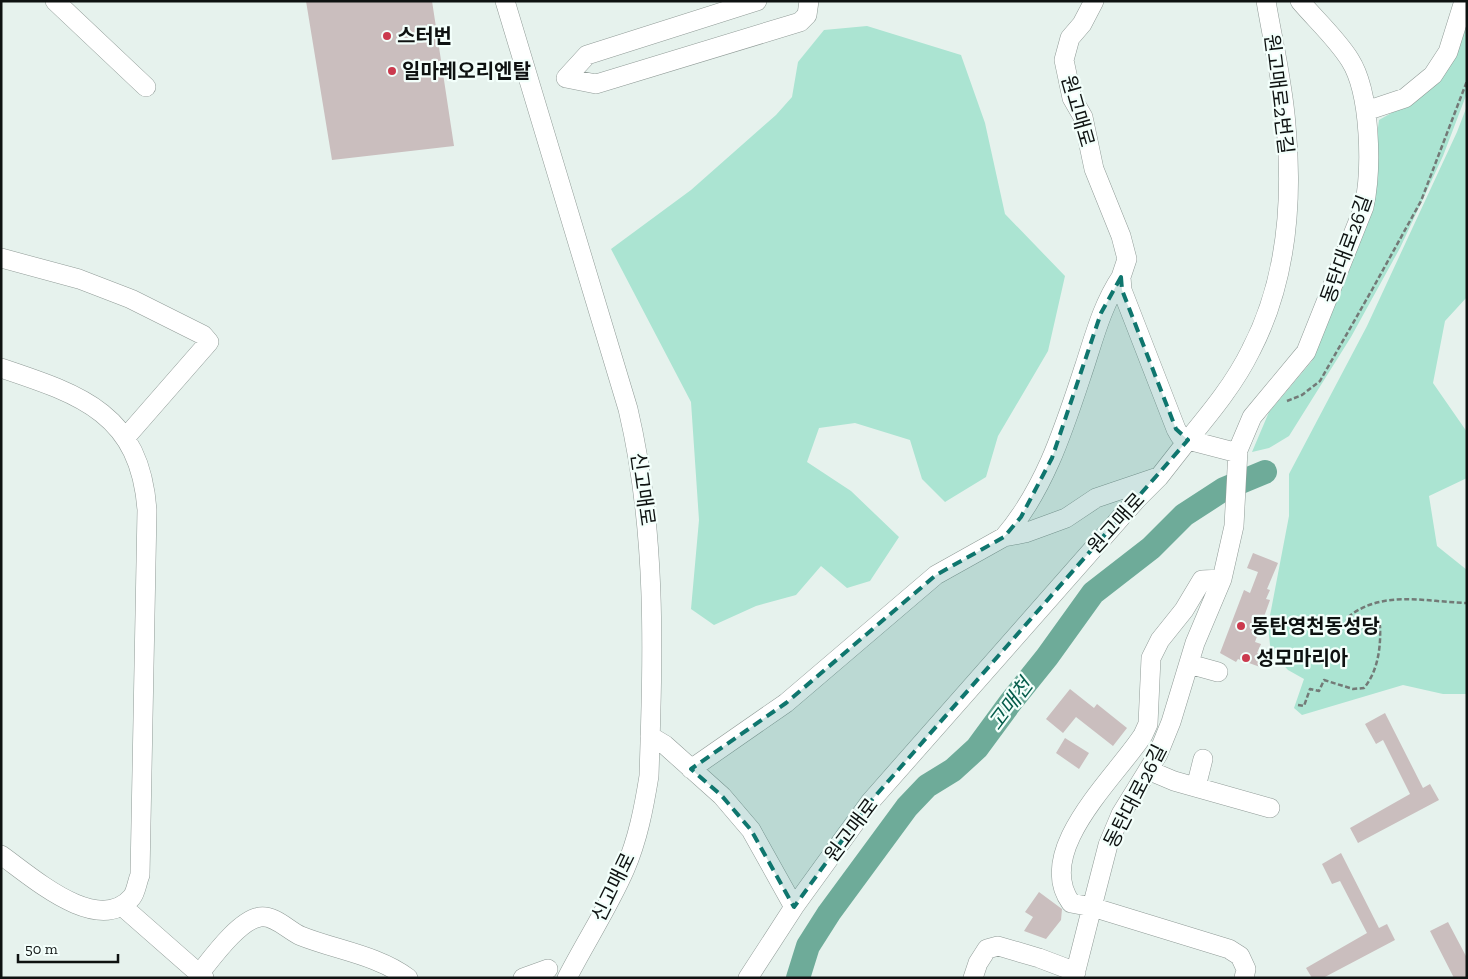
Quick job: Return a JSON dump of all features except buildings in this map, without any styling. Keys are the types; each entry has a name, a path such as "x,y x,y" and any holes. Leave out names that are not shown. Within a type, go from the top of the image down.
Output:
{"street":[{"path":"56,1 146,88"},
{"name":"신고매로","path":"505,1 628,409 637,446 648,527 653,618 649,776 634,845 616,888 567,978"},
{"path":"757,1 587,55 566,78 596,84 800,22 808,15 809,1"},
{"name":"원고매로","path":"748,978 794,906 870,802 1137,498 1159,477 1188,440 1180,436 1176,429 1122,290 1121,277 1127,259 1121,236 1094,169 1083,117 1072,98 1064,60 1070,38 1082,24 1094,1"},
{"name":"원고매로2번길","path":"1188,440 1223,396 1252,350 1268,311 1281,268 1289,207 1286,124 1266,1"},
{"name":"동탄대로26길","path":"1092,907 1108,845 1122,814 1148,770 1171,722 1189,664 1222,579 1229,557 1235,514 1238,457 1252,417 1306,352 1364,207 1368,186 1366,111 1350,61 1300,1"},
{"path":"1366,111 1405,98 1433,75 1448,52 1464,1"},
{"path":"1,258 79,279 131,299 203,335 209,342 126,437"},
{"path":"1004,537 1021,516 1052,458 1101,313 1121,277"},
{"path":"1,368 48,384 86,403 108,418 126,437 138,460 146,486 147,510 140,875 133,896 118,909 103,911 87,908 67,900 1,855"},
{"path":"1188,440 1238,457"},
{"path":"691,769 786,703 936,575 1004,537 1025,533 1066,518 1096,498 1159,477"},
{"path":"1222,579 1202,580 1184,610 1160,640 1151,658 1148,724 1143,735 1073,829 1064,849 1061,876 1065,895 1071,902 1229,949 1240,956 1246,969 1244,978"},
{"path":"1189,664 1218,672"},
{"path":"650,736 722,796 751,830 794,906"},
{"path":"1196,787 1203,759"},
{"path":"1148,770 1196,787 1270,808"},
{"path":"122,906 202,976 220,949 244,925 260,917 273,920 300,936 383,963 408,978"},
{"path":"973,978 978,963 987,949 998,946 1039,958 1075,975 1092,907"},
{"path":"523,978 548,969"}],"path":[{"path":"1259,407 1302,396 1320,381 1421,201 1467,81"},
{"path":"1298,705 1304,706 1310,688 1319,691 1324,680 1353,689 1364,688 1372,679 1381,643 1380,626 1360,628 1347,626 1347,618 1357,610 1368,605 1399,598 1467,603"}],"highlighted area":[{"path":"1121,277 1122,290 1176,429 1188,440 870,802 794,907 751,830 722,796 691,769 786,703 936,575 1004,537 1021,517 1052,458 1101,313"}],"green space":[{"path":"1467,13 1467,93 1443,156 1400,248 1351,337 1289,436 1269,448 1252,452 1269,412 1312,361 1365,227 1379,120 1402,107"},
{"path":"867,26 961,55 985,123 1005,214 1065,276 1048,351 998,436 986,477 945,502 922,479 910,440 855,423 819,428 807,462 851,491 899,537 870,581 847,588 821,566 796,595 756,606 714,625 691,609 699,520 691,402 611,249 691,190 776,115 792,97 798,62 824,30"},
{"path":"1467,106 1467,297 1445,321 1433,383 1467,432 1467,478 1429,496 1437,546 1467,570 1467,694 1443,694 1403,685 1302,715 1294,708 1304,679 1288,670 1276,657 1270,645 1268,626 1289,516 1289,474 1367,326 1457,132"}],"waterway":[{"name":"고매천","path":"798,978 808,946 829,913 907,807 927,786 953,770 977,748 1047,657 1093,593 1151,548 1184,515 1224,489 1265,472"}],"place":[{"name":"스터번","path":"387,36"},
{"name":"일마레오리엔탈","path":"392,71"},
{"name":"동탄영천동성당","path":"1241,626"},
{"name":"성모마리아","path":"1246,658"}]}
